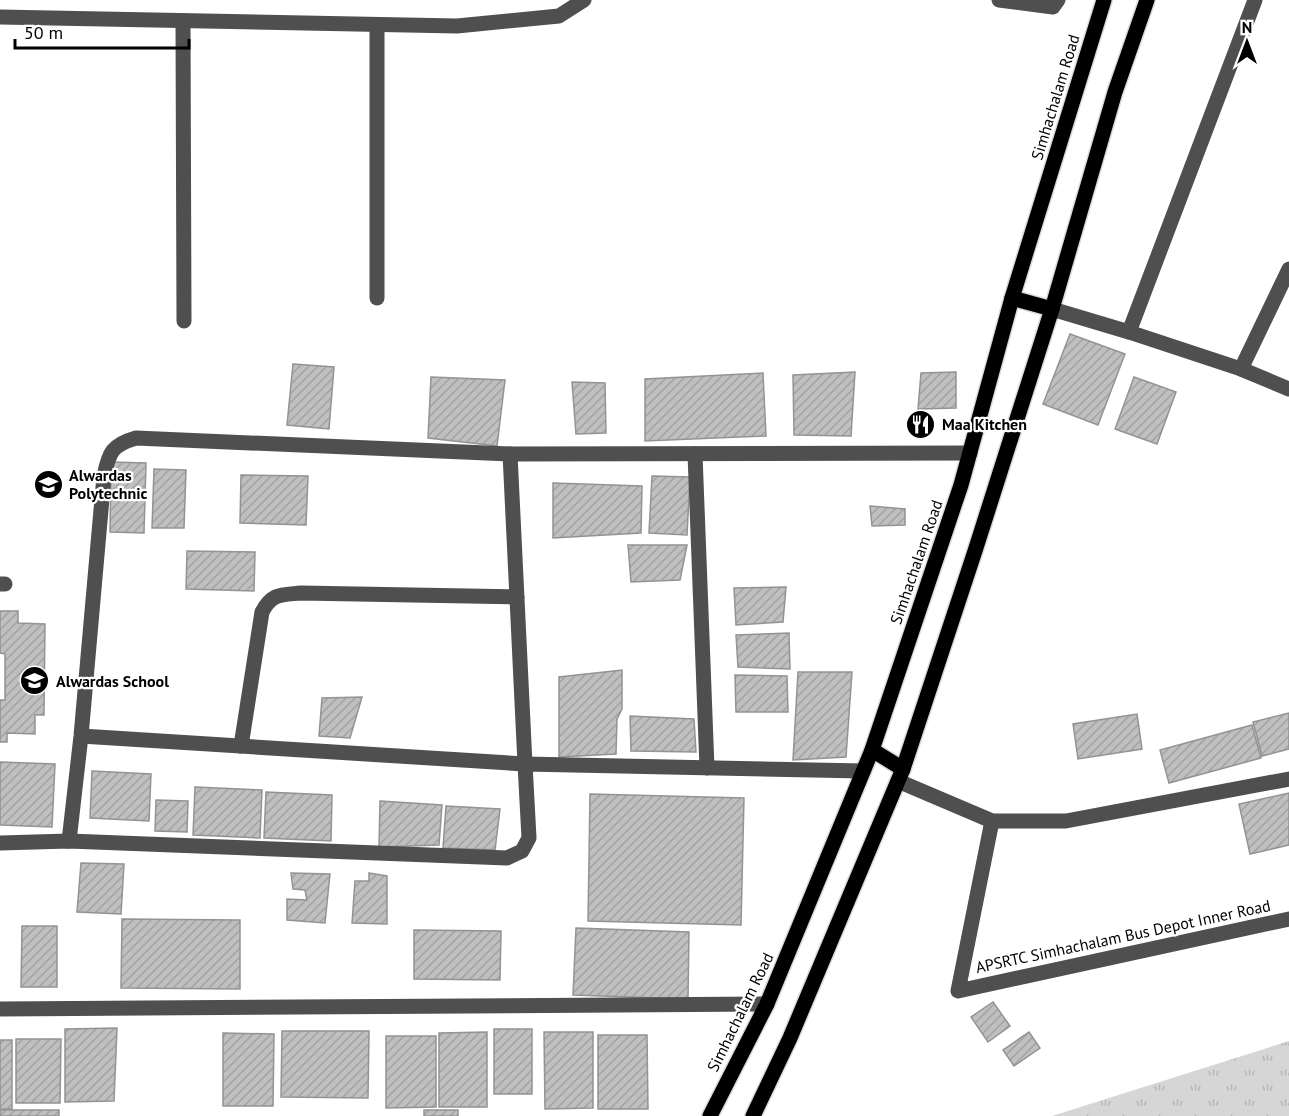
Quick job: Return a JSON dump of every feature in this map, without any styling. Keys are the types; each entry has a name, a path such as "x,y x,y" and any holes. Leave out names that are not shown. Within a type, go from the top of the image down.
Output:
{"main road":[{"name":"Simhachalam Road","path":"710,1116 767,1004 872,750 961,485 1012,298 1104,0"},
{"path":"753,1116 790,1038 900,775 975,551 1052,309 1115,92 1147,0"},
{"path":"1012,298 1052,309"},
{"path":"872,750 900,775"}],"street":[{"path":"0,17 457,26 559,16 584,0"},
{"path":"999,0 1053,7 1058,0"},
{"path":"1130,332 1256,0"},
{"path":"183,21 184,321"},
{"path":"377,25 377,298"},
{"path":"1241,369 1289,269"},
{"path":"1052,309 1241,369 1289,389"},
{"path":"69,841 81,736 104,476 111,451 121,442 136,438 510,454 970,453"},
{"path":"0,843 69,841 507,858 522,851 529,838 510,454"},
{"path":"695,454 707,768"},
{"path":"241,746 262,612 268,602 280,595 301,593 517,597"},
{"path":"81,736 525,765 863,771"},
{"path":"900,775 992,821 1066,821 1289,779"},
{"name":"APSRTC Simhachalam Bus Depot Inner Road","path":"992,821 958,991 1289,919"},
{"path":"0,1009 767,1004"}],"green space":[{"path":"1289,1041 1289,1116 1052,1116"}],"building":[{"path":"1070,334 1125,354 1098,425 1043,404"},
{"path":"293,364 334,367 329,429 287,425"},
{"path":"855,372 851,436 794,435 793,375"},
{"path":"956,372 956,408 918,409 921,373"},
{"path":"763,373 766,436 645,441 645,379"},
{"path":"431,377 505,380 497,446 428,438"},
{"path":"1134,377 1176,392 1157,444 1115,429"},
{"path":"572,382 605,383 606,433 576,434"},
{"path":"111,462 146,463 144,533 110,532"},
{"path":"154,469 186,470 184,528 152,528"},
{"path":"241,475 308,476 306,525 240,523"},
{"path":"652,476 690,477 687,535 649,533"},
{"path":"553,483 642,486 641,533 553,538"},
{"path":"870,506 905,509 905,525 872,526"},
{"path":"628,545 687,545 680,580 631,582"},
{"path":"187,551 255,552 254,591 186,589"},
{"path":"786,587 783,622 736,625 734,588"},
{"path":"0,611 18,611 18,623 45,624 44,715 35,715 35,734 7,733 7,742 0,742 0,700 5,700 5,654 0,653"},
{"path":"789,633 790,669 738,667 736,635"},
{"path":"622,670 622,709 617,719 616,754 559,757 559,677"},
{"path":"798,672 852,672 846,757 793,760"},
{"path":"735,675 787,676 788,712 736,712"},
{"path":"362,697 350,738 319,736 322,698"},
{"path":"1289,713 1289,749 1262,756 1253,722"},
{"path":"1137,714 1142,749 1078,759 1073,724"},
{"path":"630,716 694,719 696,752 631,751"},
{"path":"1252,725 1261,758 1169,783 1160,750"},
{"path":"0,762 55,764 52,827 0,825"},
{"path":"92,771 151,774 149,821 90,818"},
{"path":"195,787 262,790 260,838 193,835"},
{"path":"266,792 332,795 331,841 264,838"},
{"path":"1289,793 1289,845 1250,854 1239,804"},
{"path":"590,794 744,798 741,925 588,921"},
{"path":"156,800 188,801 187,832 155,831"},
{"path":"380,801 442,805 439,845 379,847"},
{"path":"446,806 500,809 495,850 443,848"},
{"path":"81,863 124,864 121,914 77,912"},
{"path":"291,873 330,874 325,923 287,920 287,899 307,900 305,890 293,889"},
{"path":"369,873 387,876 387,924 352,923 355,881 369,881"},
{"path":"122,919 240,920 240,989 121,988"},
{"path":"22,926 57,926 57,987 21,987"},
{"path":"576,928 689,932 688,999 573,995"},
{"path":"414,930 501,931 500,980 414,979"},
{"path":"993,1002 1010,1026 988,1042 971,1017"},
{"path":"117,1028 114,1101 65,1102 65,1029"},
{"path":"494,1029 532,1029 532,1094 494,1094"},
{"path":"282,1031 369,1031 368,1098 281,1097"},
{"path":"487,1032 487,1107 439,1107 439,1033"},
{"path":"544,1032 593,1032 593,1108 545,1109"},
{"path":"1029,1032 1040,1048 1014,1066 1003,1050"},
{"path":"223,1033 274,1034 273,1106 223,1106"},
{"path":"598,1035 647,1035 648,1109 598,1109"},
{"path":"386,1036 436,1036 436,1107 386,1108"},
{"path":"16,1039 61,1039 60,1103 16,1103"},
{"path":"0,1040 12,1040 12,1109 0,1109"},
{"path":"0,1110 59,1110 59,1116 0,1116"},
{"path":"424,1110 458,1110 458,1116 424,1116"}],"place":[{"name":"Maa Kitchen","path":"921,424"},
{"name":"Alwardas Polytechnic","path":"48,484"},
{"name":"Alwardas School","path":"35,681"}]}
